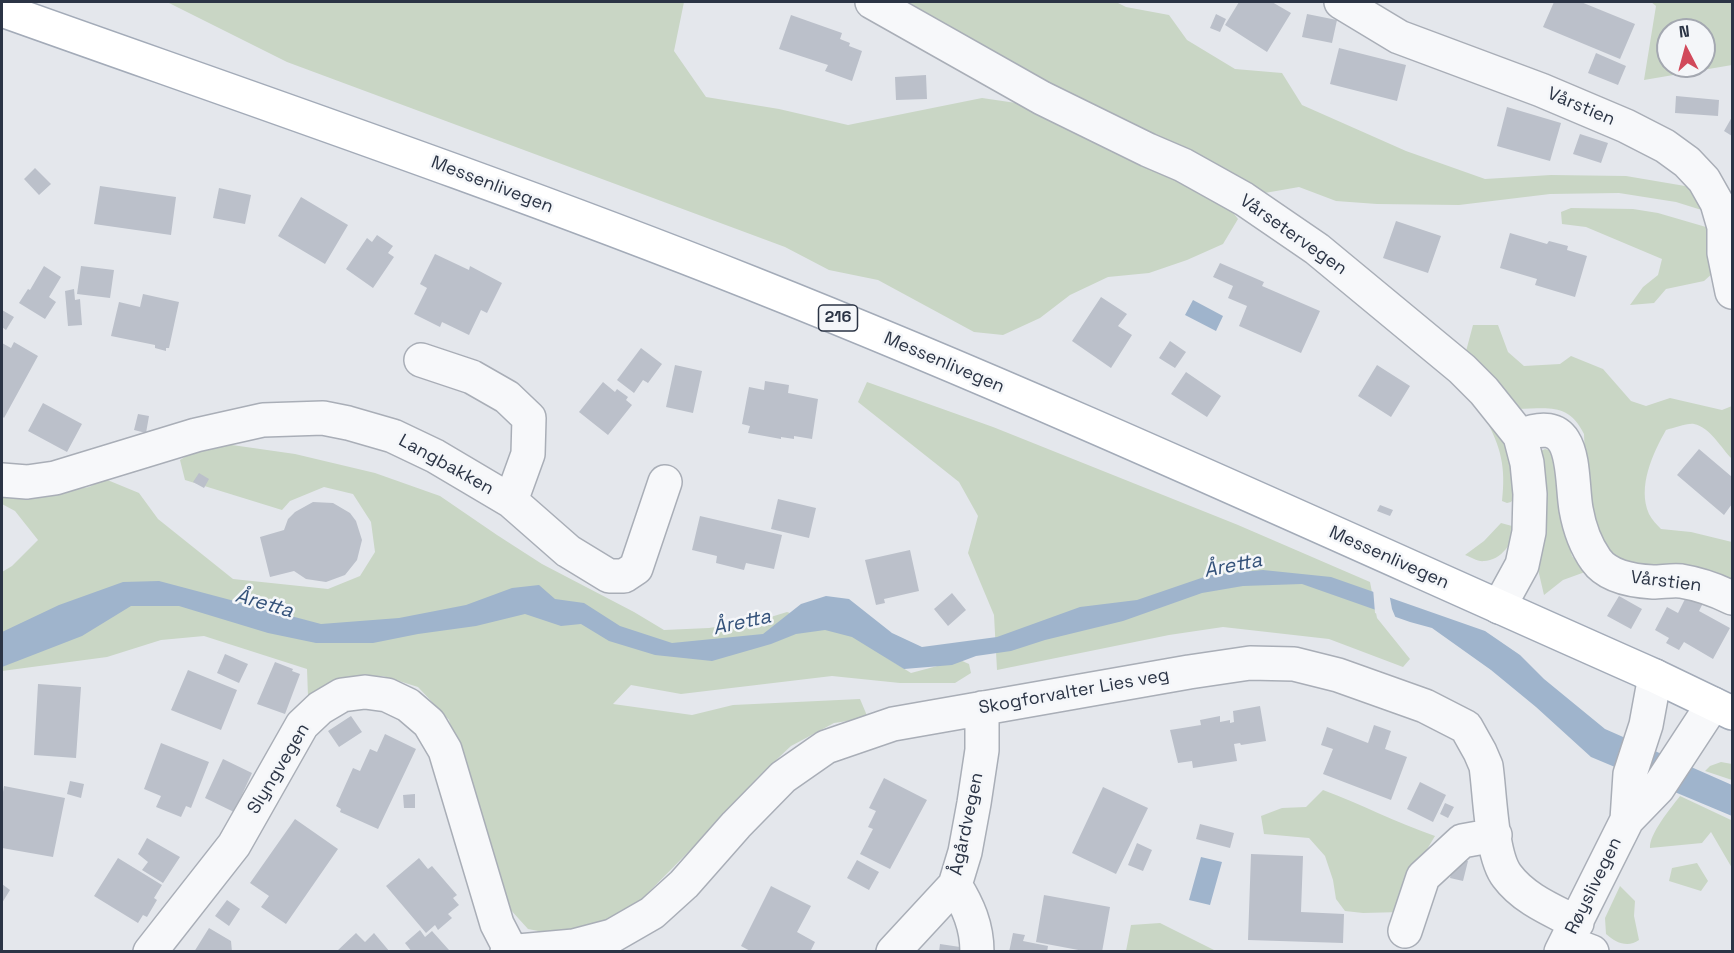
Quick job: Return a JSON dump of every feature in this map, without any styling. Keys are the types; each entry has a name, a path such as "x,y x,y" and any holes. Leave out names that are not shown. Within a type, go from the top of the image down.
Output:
{"main road":[{"name":"Messenlivegen","path":"2,10 434,163 749,282 944,362 1655,675 1723,708"}],"street":[{"name":"Vårsetervegen","path":"872,2 964,53 1005,79 1183,165 1244,199 1325,255 1484,390 1520,436 1527,463 1530,494 1529,532 1522,565 1499,607"},
{"name":"Vårstien","path":"1341,2 1399,37 1541,90 1605,117 1665,146 1687,162 1704,180 1718,203 1724,227 1724,253 1732,292"},
{"path":"421,360 472,377 507,397 529,418 528,454 511,501"},
{"name":"Langbakken","path":"2,480 27,482 55,478 196,435 263,420 323,418 393,436 435,456 511,501 568,551 609,576 624,576 636,568 665,482"},
{"name":"Vårstien","path":"1520,436 1533,430 1551,429 1560,436 1569,452 1576,509 1584,537 1596,561 1611,573 1630,580 1654,582 1678,580 1704,586 1732,598"},
{"name":"Skogforvalter Lies veg","path":"509,951 574,946 612,936 652,913 684,884 736,825 783,777 826,747 893,724 1250,663 1294,664 1338,675 1425,706 1466,727 1486,766 1498,857 1506,875 1574,942"},
{"name":"Røyslivegen","path":"1574,942 1627,820 1630,774 1646,725 1655,675"},
{"name":"Slyngvegen","path":"150,951 234,845 302,725 320,708 342,695 364,692 387,695 408,705 429,723 445,750 497,924 509,951"},
{"name":"Ågårdvegen","path":"892,951 955,885 965,852 974,803 982,750 982,708"},
{"name":"Røyslivegen","path":"1627,820 1658,788 1723,708"},
{"path":"1405,932 1423,877 1462,841 1495,835"},
{"path":"955,885 969,907 976,934 977,951"}],"green space":[{"path":"167,2 684,2 674,51 706,97 779,109 848,125 982,98 1023,104 1102,147 1186,181 1225,202 1238,219 1223,244 1187,260 1149,273 1108,277 1070,295 1040,318 1003,335 974,332 878,280 829,270 785,247 287,62"},
{"path":"885,2 1116,2 1126,7 1169,15 1187,40 1235,69 1282,73 1302,105 1406,151 1485,179 1551,175 1626,176 1685,186 1701,197 1708,212 1676,202 1619,193 1550,194 1459,205 1336,201 1299,187 1259,194"},
{"path":"1651,2 1732,3 1732,65 1716,68 1716,18 1656,18 1656,78 1644,80 1656,6"},
{"path":"1571,208 1633,209 1658,213 1706,227 1714,272 1704,281 1666,289 1654,303 1630,305 1643,287 1658,275 1662,259 1586,227 1562,224 1561,212"},
{"path":"1473,325 1498,325 1508,352 1524,366 1560,364 1571,356 1603,369 1631,401 1646,406 1670,398 1722,410 1732,406 1732,459 1710,433 1700,426 1688,424 1666,430 1648,470 1645,493 1649,514 1661,529 1691,532 1732,542 1732,589 1611,558 1588,530 1584,434 1577,423 1562,411 1545,408 1512,409 1465,355"},
{"path":"867,382 993,427 1238,525 1370,582 1377,618 1410,659 1403,667 1329,639 1223,627 1169,635 997,670 994,615 968,553 978,516 959,482 858,402"},
{"path":"1485,418 1508,444 1516,496 1511,502 1502,501 1503,467 1495,438"},
{"path":"218,443 295,454 375,473 440,496 542,564 664,630 709,628 761,620 787,612 861,638 911,673 960,660 969,664 971,673 955,683 900,683 832,676 681,694 631,685 613,704 692,715 733,705 860,699 868,718 834,723 791,746 758,777 632,909 599,926 559,935 528,929 509,908 492,867 449,720 418,687 383,676 348,678 308,696 307,669 204,636 161,640 107,657 2,671 2,572 12,566 38,540 15,511 2,504 2,485 50,494 89,487 105,479 139,493 158,519 233,579 328,589 360,576 375,552 371,522 353,494 324,487 290,501 282,510 185,480 180,460 202,446"},
{"path":"1545,449 1552,451 1557,458 1567,538 1572,556 1585,572 1563,580 1544,595 1537,565 1539,452"},
{"path":"1501,523 1512,526 1513,532 1510,544 1501,554 1496,558 1482,561 1465,555 1484,541"},
{"path":"1721,762 1732,764 1732,780 1705,771 1710,766"},
{"path":"1323,790 1435,836 1423,856 1402,912 1345,911 1336,899 1333,880 1325,856 1309,838 1264,834 1261,816 1282,808 1306,807"},
{"path":"1680,796 1731,820 1732,868 1711,832 1702,843 1650,848 1657,829"},
{"path":"1697,863 1708,881 1701,891 1669,881 1672,868"},
{"path":"1620,886 1635,901 1634,916 1639,940 1631,944 1618,942 1606,934 1605,918"},
{"path":"1160,923 1216,951 1126,951 1131,925"}],"water":[{"path":"1193,300 1223,316 1216,331 1185,315"},
{"path":"1263,570 1331,577 1485,631 1520,655 1544,679 1605,729 1732,785 1732,816 1591,757 1491,670 1432,628 1302,584 1243,586 1202,593 1123,621 1045,640 1011,651 976,656 952,665 904,669 852,637 825,630 796,634 771,644 712,661 655,655 609,641 581,624 561,626 525,614 476,626 373,643 316,643 268,633 179,606 131,606 82,636 2,667 2,632 59,605 123,582 159,581 321,624 399,618 466,605 512,588 539,585 555,599 584,603 620,626 672,643 763,634 801,604 826,596 849,599 892,633 922,647 997,637 1080,607 1137,600 1210,575"},
{"path":"1201,857 1222,862 1210,905 1189,900"}],"pier":[{"path":"1373,588 1389,593 1397,621 1375,613"}],"building":[{"path":"1239,2 1272,2 1291,13 1267,52 1225,25"},
{"path":"1554,2 1581,2 1635,24 1620,59 1543,27"},
{"path":"1216,14 1226,19 1220,32 1210,28"},
{"path":"1307,14 1337,20 1332,43 1302,37"},
{"path":"791,15 842,33 840,39 850,43 849,46 862,51 852,81 825,71 828,65 779,49"},
{"path":"1339,48 1406,65 1397,101 1330,84"},
{"path":"1596,53 1626,66 1618,85 1588,73"},
{"path":"926,75 927,99 896,100 895,77"},
{"path":"1676,96 1719,100 1718,116 1675,113"},
{"path":"1507,107 1561,123 1550,161 1497,146"},
{"path":"1732,117 1732,136 1724,131"},
{"path":"1580,134 1608,143 1601,163 1573,154"},
{"path":"35,168 51,184 39,195 24,179"},
{"path":"100,186 176,197 171,235 94,224"},
{"path":"219,188 251,195 245,224 213,218"},
{"path":"301,197 348,225 325,264 278,236"},
{"path":"1396,221 1441,236 1428,273 1383,258"},
{"path":"1510,233 1547,244 1549,241 1568,246 1567,250 1587,256 1575,297 1535,285 1537,279 1500,268"},
{"path":"377,235 393,246 388,253 394,257 373,288 346,269 367,238 372,242"},
{"path":"435,254 469,270 470,266 502,283 487,313 481,310 469,335 442,322 440,327 414,314 427,288 420,284"},
{"path":"1220,263 1264,282 1262,286 1320,311 1301,353 1239,326 1247,306 1228,298 1233,286 1213,277"},
{"path":"44,266 61,277 49,297 56,302 45,319 19,303 28,289 30,290"},
{"path":"81,266 114,270 110,298 77,294"},
{"path":"74,289 75,300 80,299 82,325 68,326 65,291"},
{"path":"143,294 179,302 169,348 166,348 166,351 155,348 155,345 111,336 119,302 140,307"},
{"path":"1101,297 1127,314 1118,326 1132,335 1111,368 1072,341"},
{"path":"2,310 14,317 6,330 2,327"},
{"path":"1170,341 1186,352 1175,368 1159,358"},
{"path":"14,342 38,356 4,418 2,416 2,343 11,348"},
{"path":"641,348 662,364 648,383 643,380 634,393 617,380"},
{"path":"675,365 702,371 693,413 666,407"},
{"path":"1377,365 1410,386 1391,417 1358,396"},
{"path":"1186,372 1221,396 1207,417 1171,394"},
{"path":"765,381 789,385 788,393 818,399 812,439 794,436 794,439 781,437 781,439 748,433 750,426 742,424 749,387 764,390"},
{"path":"603,382 615,392 617,389 628,397 626,400 632,405 608,435 579,412"},
{"path":"43,403 82,424 67,452 28,431"},
{"path":"138,414 149,416 146,433 134,430"},
{"path":"1699,449 1732,477 1732,504 1724,515 1677,475"},
{"path":"199,473 209,479 204,488 193,482"},
{"path":"778,499 816,508 809,538 771,529"},
{"path":"313,502 333,503 350,513 356,521 362,540 357,560 345,575 326,582 306,579 294,571 270,577 260,537 284,530 288,519 295,512"},
{"path":"1380,505 1393,510 1390,516 1377,511"},
{"path":"700,516 782,535 774,569 746,563 744,570 716,563 717,556 692,550"},
{"path":"910,550 919,591 884,599 885,603 876,605 865,560"},
{"path":"952,593 966,610 948,626 934,609"},
{"path":"1619,596 1642,609 1631,629 1607,616"},
{"path":"1686,597 1704,601 1699,611 1730,628 1713,659 1684,642 1679,650 1666,643 1669,638 1655,630 1667,607 1678,613"},
{"path":"225,654 248,664 239,683 217,673"},
{"path":"275,662 300,674 285,714 257,704"},
{"path":"188,670 237,690 221,730 171,710"},
{"path":"38,684 81,687 76,758 34,755"},
{"path":"1260,706 1266,741 1234,744 1237,761 1193,768 1192,761 1178,763 1170,730 1201,725 1200,720 1220,716 1220,722 1230,720 1230,723 1234,722 1233,711"},
{"path":"351,716 362,732 339,747 328,731"},
{"path":"1374,725 1391,731 1385,749 1407,757 1391,800 1323,774 1333,749 1321,745 1327,727 1368,743"},
{"path":"385,734 416,749 378,829 340,812 341,809 336,806 353,768 360,771 370,749 377,752"},
{"path":"161,743 209,762 191,808 186,806 181,817 156,807 161,796 144,789"},
{"path":"223,759 252,773 234,812 205,798"},
{"path":"884,778 927,800 890,869 860,854 873,829 868,827 876,811 869,808"},
{"path":"70,781 84,784 81,798 67,794"},
{"path":"1420,782 1446,795 1433,822 1407,809"},
{"path":"4,786 65,798 53,857 2,848"},
{"path":"1103,787 1148,808 1116,874 1072,853"},
{"path":"415,794 415,808 404,808 403,795"},
{"path":"1445,803 1454,807 1448,818 1440,814"},
{"path":"295,819 338,849 286,924 261,907 269,896 250,883"},
{"path":"1200,824 1234,833 1230,848 1196,839"},
{"path":"147,838 180,857 163,883 142,870 148,862 138,854"},
{"path":"1137,843 1152,850 1143,871 1128,865"},
{"path":"1251,854 1303,856 1301,912 1344,914 1343,943 1248,940"},
{"path":"118,858 162,885 154,898 157,900 147,917 143,915 138,923 94,896"},
{"path":"419,858 428,869 432,866 457,895 453,898 459,905 448,914 452,918 438,930 435,925 426,933 386,886"},
{"path":"1454,858 1468,861 1463,881 1450,878"},
{"path":"857,860 879,872 869,890 847,878"},
{"path":"2,884 10,890 2,903"},
{"path":"771,886 811,906 797,932 815,942 810,952 752,952 741,946"},
{"path":"1044,895 1110,907 1102,952 1089,952 1036,942"},
{"path":"227,900 240,909 229,926 215,916"},
{"path":"209,928 231,941 232,952 194,952"},
{"path":"420,930 425,937 432,931 449,950 412,952 405,943"},
{"path":"356,933 365,942 374,933 390,952 336,952"},
{"path":"1013,933 1025,935 1023,941 1048,946 1047,952 1009,952"},
{"path":"940,944 960,947 959,952 939,952"}],"water label":[{"name":"Åretta","path":"1233,566"},
{"name":"Åretta","path":"264,604"},
{"name":"Åretta","path":"742,623"}]}
